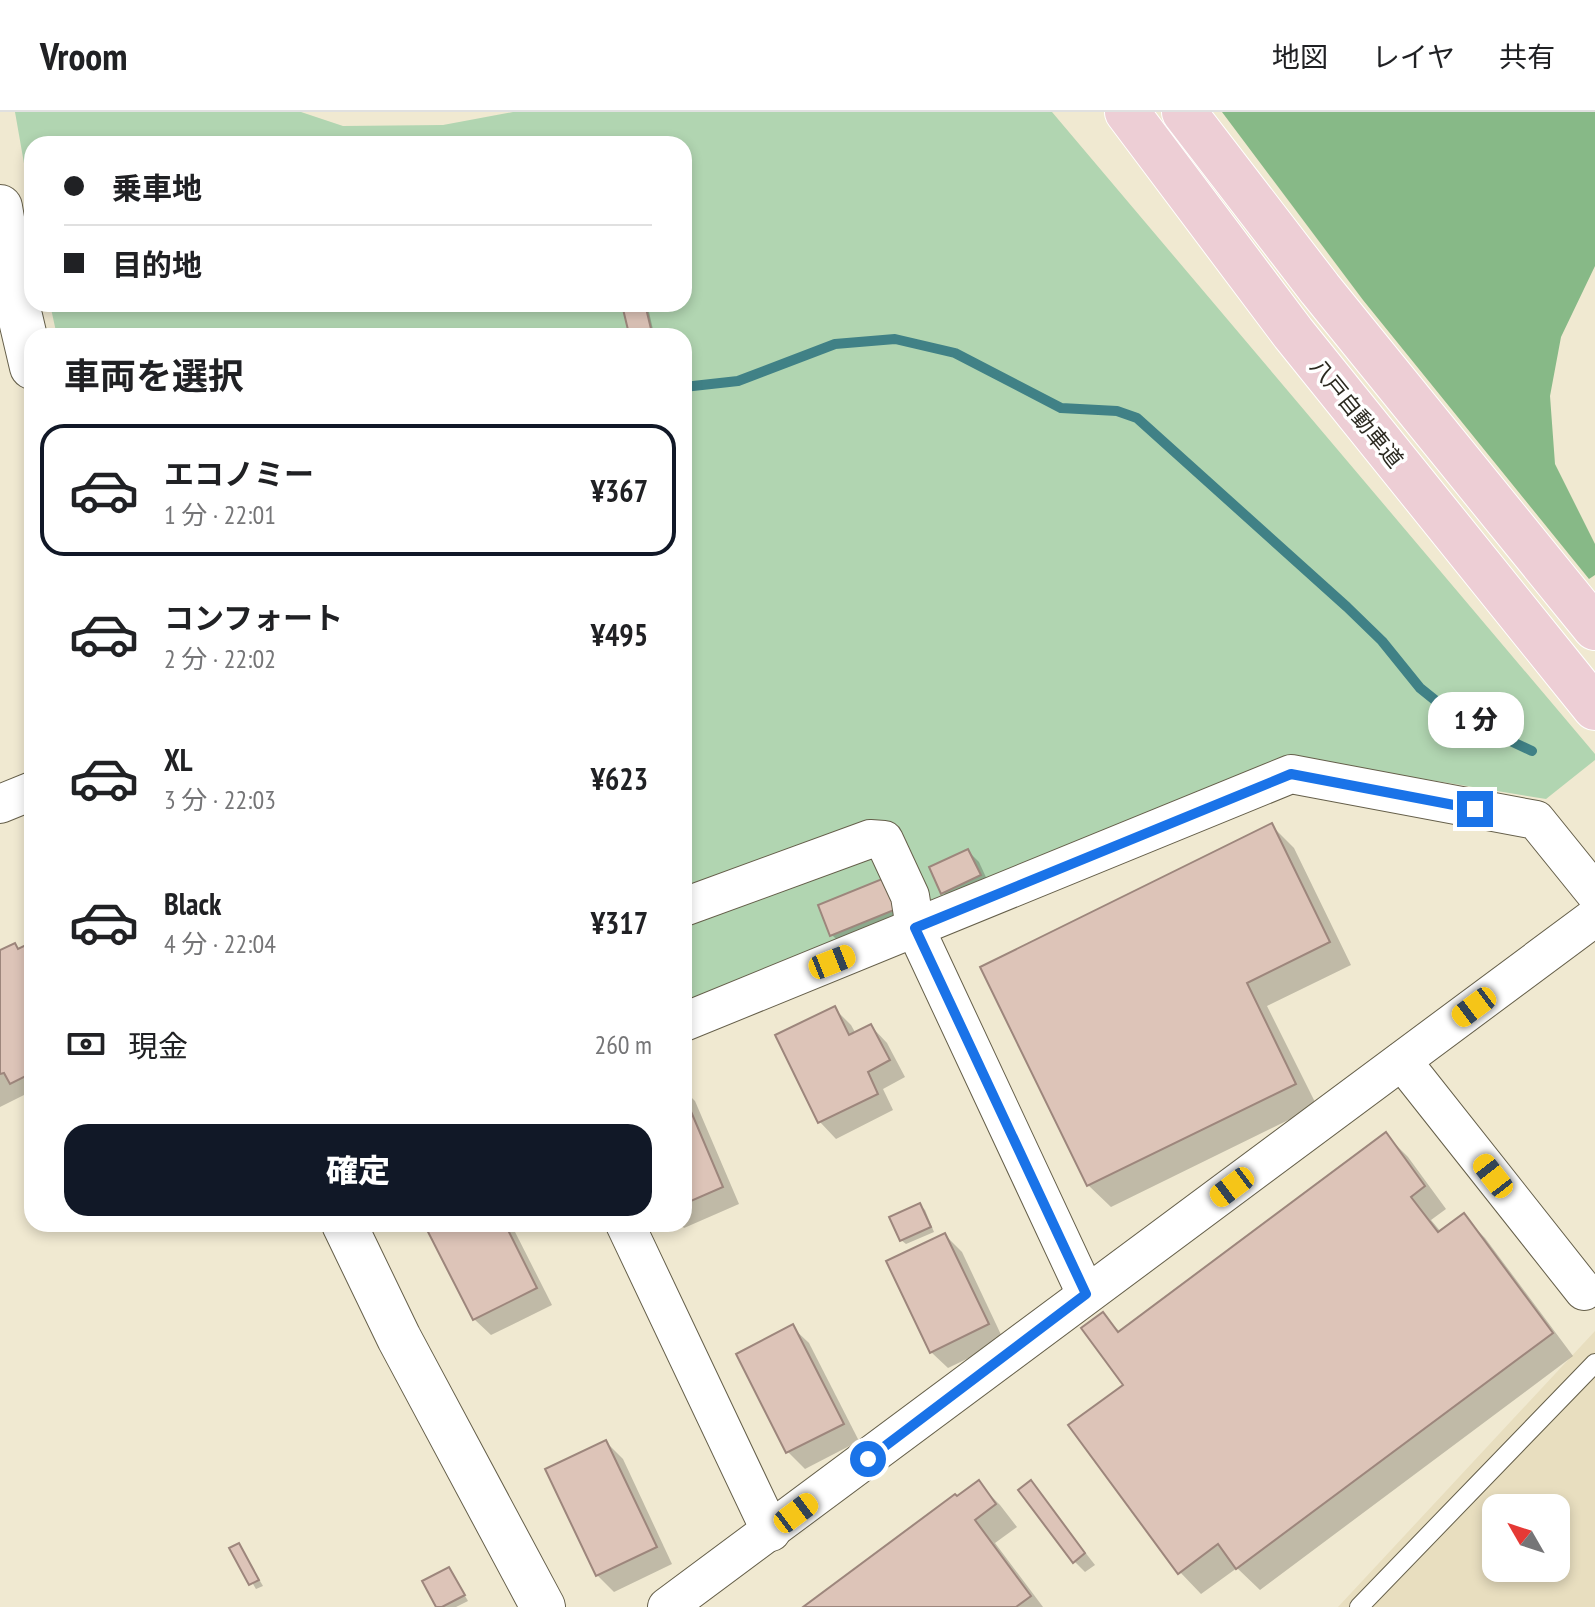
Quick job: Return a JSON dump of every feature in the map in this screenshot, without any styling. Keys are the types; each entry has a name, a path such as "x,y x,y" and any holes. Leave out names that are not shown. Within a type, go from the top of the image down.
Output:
{"highway":[{"path":"1101,112 1293,333"},
{"name":"八戸自動車道","path":"1127,112 1293,333 1595,708"},
{"path":"1184,112 1320,289 1595,628"}],"street":[{"path":"0,207 24,333"},
{"path":"692,1019 1291,774 1536,820 1595,893"},
{"path":"0,804 24,794"},
{"path":"692,904 870,839 884,840 910,896 915,928 1086,1294"},
{"path":"667,1607 1595,917"},
{"path":"1402,1061 1584,1291"},
{"path":"348,1232 399,1338 543,1607"},
{"path":"629,1232 771,1532"}],"lane":[{"path":"1359,1607 1595,1363"}],"shaded area":[{"path":"1595,1331 1595,1607 1338,1607"}],"green space":[{"path":"15,112 301,112 343,126 443,125 513,112 1052,112 1595,754 1595,760 1546,799 1290,757 692,999 692,328 55,328 52,312 692,312 692,136 24,136 24,163"},
{"path":"1222,112 1595,112 1595,266 1561,337 1550,396 1555,464 1595,544 1595,575 1589,579 1363,300"}],"building":[{"path":"624,312 647,312 651,328 628,328"},
{"path":"1272,823 1330,942 1247,983 1296,1084 1087,1186 980,967"},
{"path":"968,849 981,875 941,894 929,867"},
{"path":"887,877 899,908 830,936 818,905"},
{"path":"15,943 18,949 24,946 24,1077 10,1084 4,1073 0,1074 0,950"},
{"path":"835,1006 849,1035 871,1024 890,1060 868,1072 878,1094 818,1123 775,1035"},
{"path":"692,1114 723,1187 692,1201"},
{"path":"1386,1132 1425,1186 1411,1197 1438,1232 1464,1213 1553,1333 1236,1569 1218,1544 1178,1574 1068,1425 1123,1385 1081,1328 1103,1312 1118,1332"},
{"path":"920,1203 931,1227 900,1241 889,1217"},
{"path":"428,1232 509,1232 537,1288 473,1320"},
{"path":"945,1233 989,1324 930,1353 886,1261"},
{"path":"793,1324 844,1424 786,1453 736,1354"},
{"path":"606,1440 657,1547 596,1576 545,1469"},
{"path":"979,1480 996,1504 975,1520 1031,1596 1016,1607 803,1607 955,1494 957,1496"},
{"path":"1031,1480 1085,1553 1073,1563 1018,1490"},
{"path":"239,1543 259,1580 249,1585 229,1548"},
{"path":"449,1567 465,1595 436,1607 422,1581"}],"waterway":[{"path":"692,386 738,381 835,344 895,339 955,353 1061,408 1117,411 1137,418 1347,607 1382,641 1420,688 1451,713 1532,751"}],"route":[{"path":"868,1459 1086,1294 915,928 1291,774 1475,809"}]}
